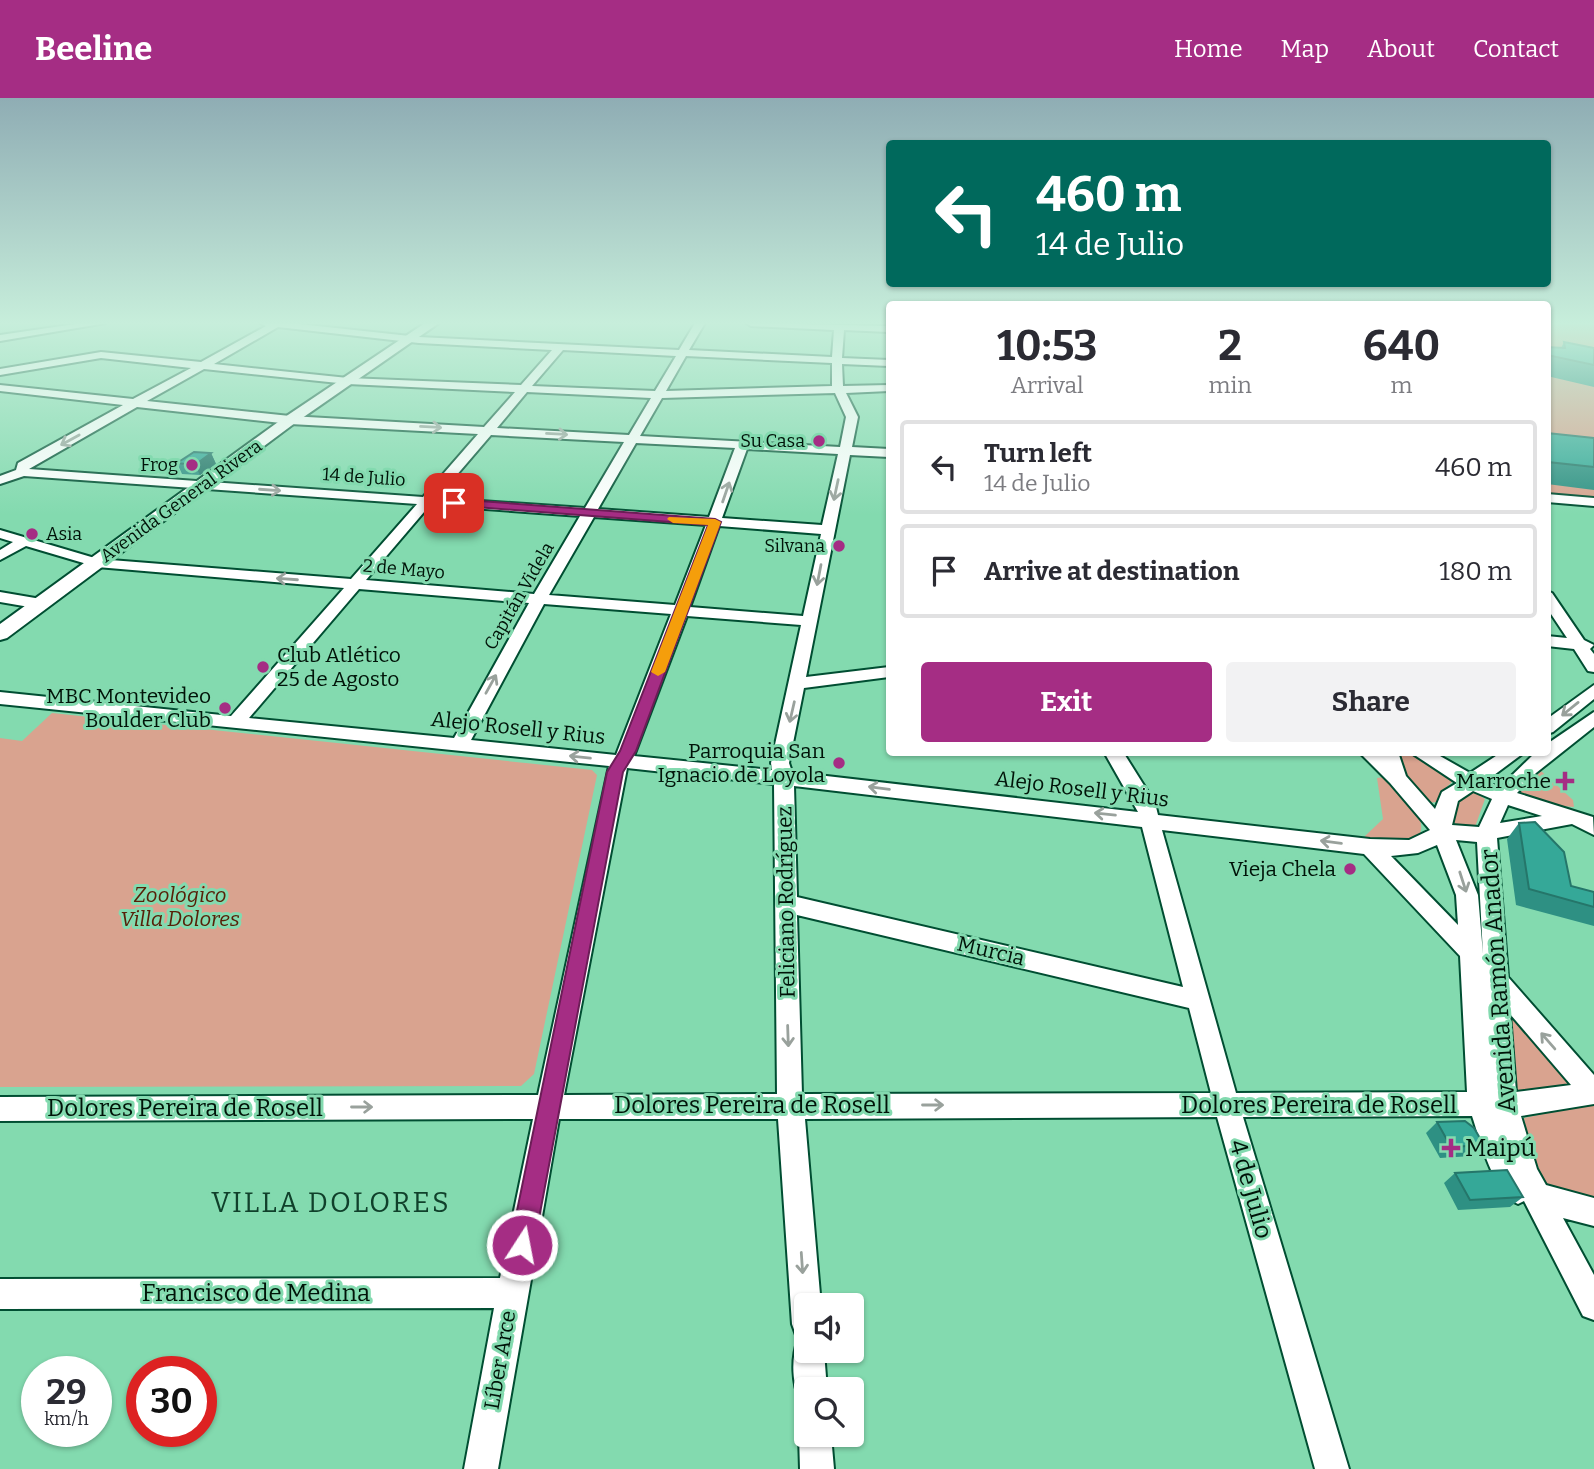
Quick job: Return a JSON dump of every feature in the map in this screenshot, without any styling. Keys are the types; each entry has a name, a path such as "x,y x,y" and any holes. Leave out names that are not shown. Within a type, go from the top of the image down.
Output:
{"main road":[{"name":"Avenida General Rivera","path":"0,634 339,387"}],"street":[{"path":"0,480 165,387"},
{"path":"498,387 660,396 886,388"},
{"name":"Capitán Videla","path":"460,744 539,599 665,387"},
{"name":"Feliciano Rodríguez","path":"805,1293 791,1104 784,903 784,778 780,763 799,683 852,417 849,405 838,387"},
{"path":"0,388 290,421 886,453"},
{"path":"235,723 524,388"},
{"name":"Líber Arce","path":"481,1469 512,1293 615,772 622,761 681,611 743,444"},
{"path":"0,471 20,469"},
{"name":"14 de Julio","path":"20,469 202,485 828,530"},
{"path":"1551,498 1594,502"},
{"path":"1551,509 1594,513"},
{"name":"2 de Mayo","path":"0,534 97,563 810,621"},
{"path":"0,556 23,542"},
{"path":"0,597 41,604"},
{"path":"1551,601 1586,645 1594,667"},
{"path":"1551,641 1586,645"},
{"path":"799,683 886,672"},
{"path":"1551,726 1594,690"},
{"name":"Alejo Rosell y Rius","path":"0,698 784,778 1370,847 1410,848 1424,845 1442,831"},
{"path":"1551,754 1594,718"},
{"name":"4 de Julio","path":"1116,756 1145,803 1227,1107 1332,1469"},
{"path":"1372,756 1397,778 1442,831 1465,835 1487,834 1590,819"},
{"path":"1390,756 1397,778"},
{"path":"1426,756 1501,796 1535,807 1590,819"},
{"path":"1442,831 1443,815 1449,797 1510,756"},
{"path":"1501,796 1549,756"},
{"name":"Avenida Ramón Anador","path":"1501,796 1491,812 1487,834 1494,978 1493,1105 1525,1174 1587,1292"},
{"name":"Avenida Ramón Anador","path":"1442,831 1467,895 1472,954 1493,1105 1507,1171 1561,1263 1587,1292"},
{"path":"1370,847 1472,954"},
{"name":"Murcia","path":"784,903 1197,1000"},
{"path":"1494,978 1593,1092"},
{"name":"Dolores Pereira de Rosell","path":"0,1109 791,1104 1227,1107 1493,1105 1532,1104 1593,1092"},
{"path":"1538,1197 1594,1212"},
{"name":"Francisco de Medina","path":"0,1294 512,1293"},
{"path":"816,1447 817,1469"}],"green space":[{"path":"1551,387 1594,387 1594,502 1551,498"},
{"name":"Zoológico Villa Dolores","path":"52,713 592,770 597,775 534,1074 521,1086 0,1087 0,738 22,741"},
{"path":"1395,756 1415,756 1449,776 1452,782 1440,793 1436,802 1429,803 1403,775"},
{"path":"1541,771 1573,800 1574,807 1551,805 1519,793"},
{"path":"1384,777 1416,812 1421,828 1419,836 1402,842 1367,840 1365,836 1383,819 1377,778"},
{"path":"1472,791 1485,799 1475,827 1458,827 1454,822 1458,801"},
{"path":"1511,1017 1516,1018 1568,1080 1567,1085 1515,1095"},
{"path":"1594,1103 1594,1202 1550,1190 1545,1184 1528,1141 1524,1118"}],"building":[{"path":"1551,433 1594,438 1594,467 1551,462"},
{"path":"194,452 211,453 195,465 177,463"},
{"path":"1535,822 1564,852 1571,886 1594,892 1594,907 1529,889 1519,823"},
{"path":"1465,1121 1474,1128 1484,1145 1451,1147 1437,1122"},
{"path":"1507,1170 1523,1197 1470,1200 1455,1173"}],"slow traffic":[{"path":"658,672 715,522 673,519"}],"place":[{"name":"Su Casa","path":"819,441"},
{"name":"Frog","path":"192,465"},
{"name":"Asia","path":"32,534"},
{"name":"Silvana","path":"839,546"},
{"name":"Club Atlético 25 de Agosto","path":"263,667"},
{"name":"MBC Montevideo Boulder Club","path":"225,708"},
{"name":"Parroquia San Ignacio de Loyola","path":"839,763"},
{"name":"Marroche","path":"1565,781"},
{"name":"Vieja Chela","path":"1350,869"},
{"name":"Maipú","path":"1451,1148"}],"district":[{"name":"VILLA DOLORES","path":"331,1202"}],"route":[{"path":"454,503 715,522 628,751 615,772 522,1245"}]}
